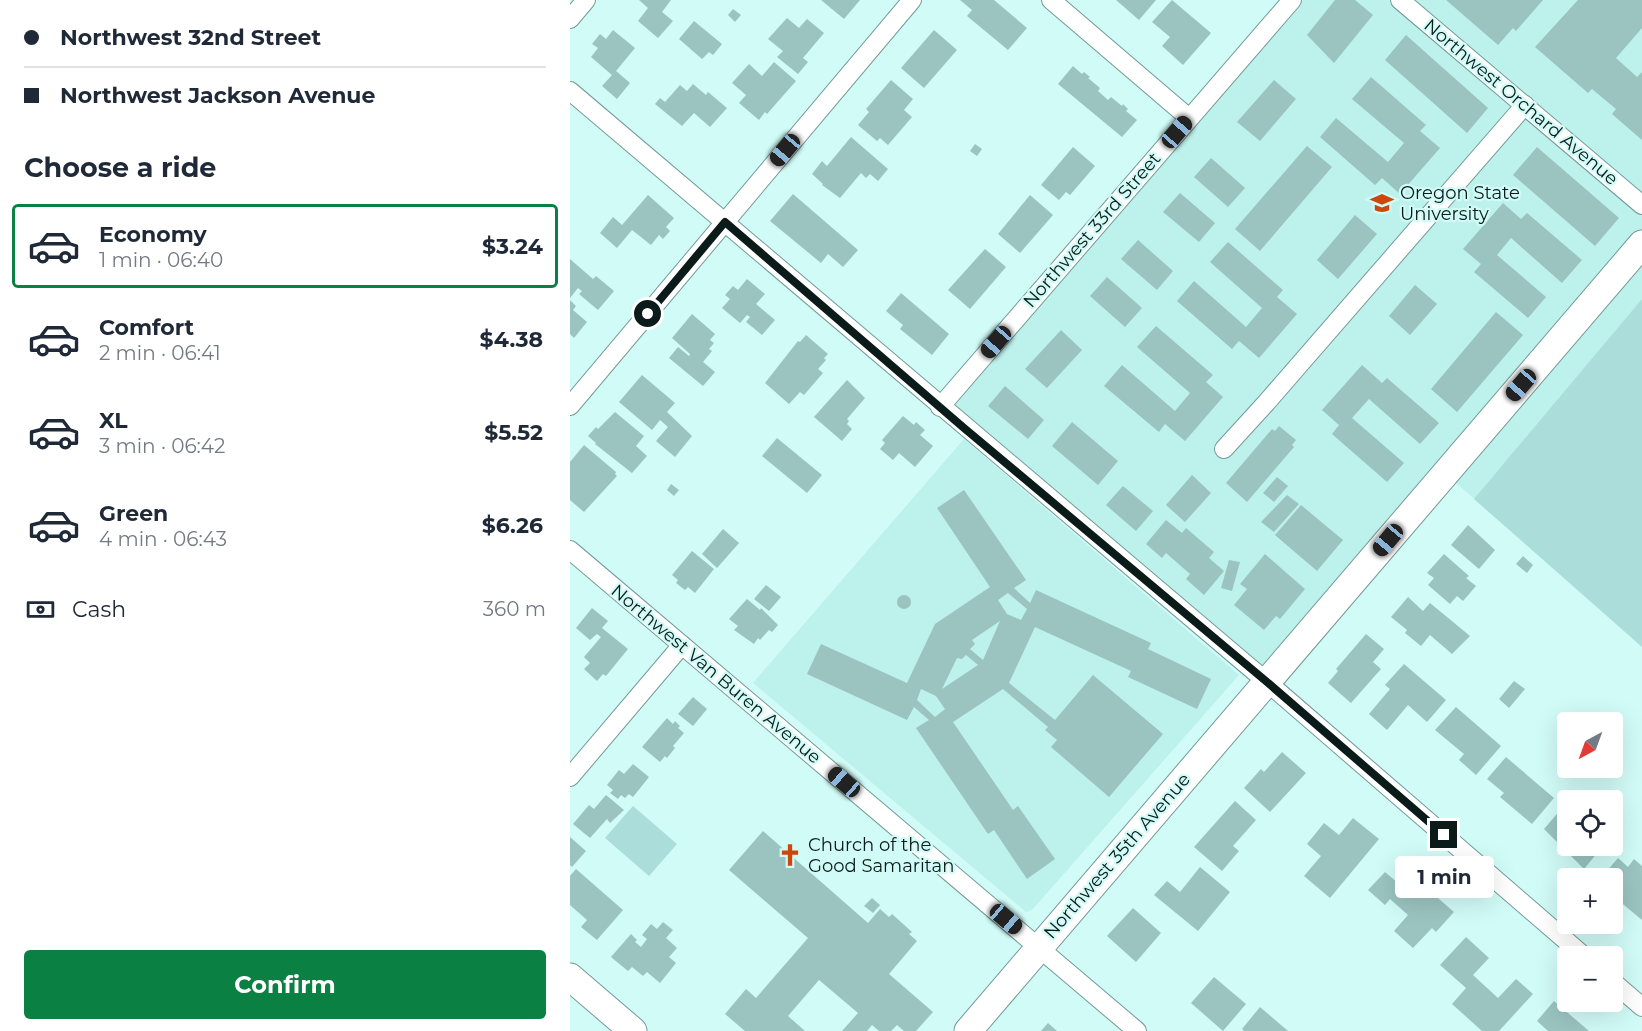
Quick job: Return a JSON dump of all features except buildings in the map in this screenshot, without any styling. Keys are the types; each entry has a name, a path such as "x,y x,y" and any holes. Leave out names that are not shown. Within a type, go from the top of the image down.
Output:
{"main road":[{"name":"Northwest 35th Avenue","path":"968,1031 1642,244"},
{"path":"570,977 633,1031"}],"street":[{"path":"570,19 586,0"},
{"path":"570,406 912,0"},
{"path":"1051,0 1189,118"},
{"name":"Northwest 33rd Street","path":"940,407 1292,0"},
{"name":"Northwest Orchard Avenue","path":"1400,0 1642,204"},
{"path":"570,91 1267,682 1572,946"},
{"path":"1224,449 1266,404 1525,105"},
{"name":"Northwest Van Buren Avenue","path":"570,550 1137,1031"},
{"path":"570,777 682,645"},
{"path":"1623,991 1642,1007"}],"shaded area":[{"name":"Oregon State University","path":"1296,0 1642,0 1642,643 1442,471 1266,672 948,406"},
{"path":"1642,299 1642,647 1474,499"},
{"path":"964,439 1239,675 1032,910 1026,912 753,683"},
{"path":"633,806 677,844 649,876 605,838"}],"place":[{"name":"Oregon State University","path":"1382,203"},
{"name":"Church of the Good Samaritan","path":"790,855"}],"route":[{"path":"648,314 725,222 1444,835"}]}
